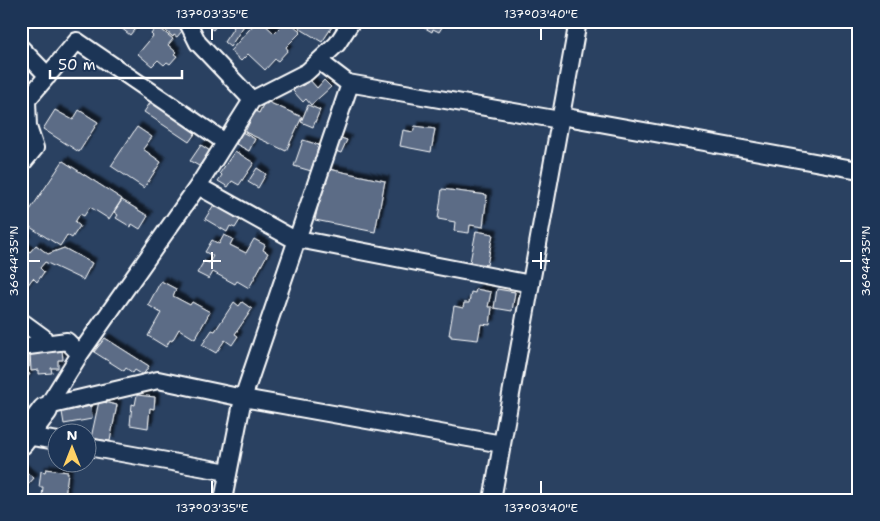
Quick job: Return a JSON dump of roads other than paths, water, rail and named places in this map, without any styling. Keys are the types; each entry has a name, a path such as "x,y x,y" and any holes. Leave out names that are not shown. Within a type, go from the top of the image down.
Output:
{"street":[{"path":"187,21 198,43 252,100"},
{"path":"32,424 198,186 252,100 307,72 337,44 352,21"},
{"path":"492,500 578,21"},
{"path":"21,165 35,148 28,127 24,97 48,76 77,41 225,142"},
{"path":"21,48 48,76"},
{"path":"319,61 350,84 561,118 859,170"},
{"path":"223,500 243,398 350,84"},
{"path":"198,186 298,240 531,284"},
{"path":"21,321 44,337 46,344"},
{"path":"21,347 67,341 80,354"},
{"path":"32,424 158,380 243,398 502,444"},
{"path":"32,424 48,434"},
{"path":"98,449 228,472"}]}
